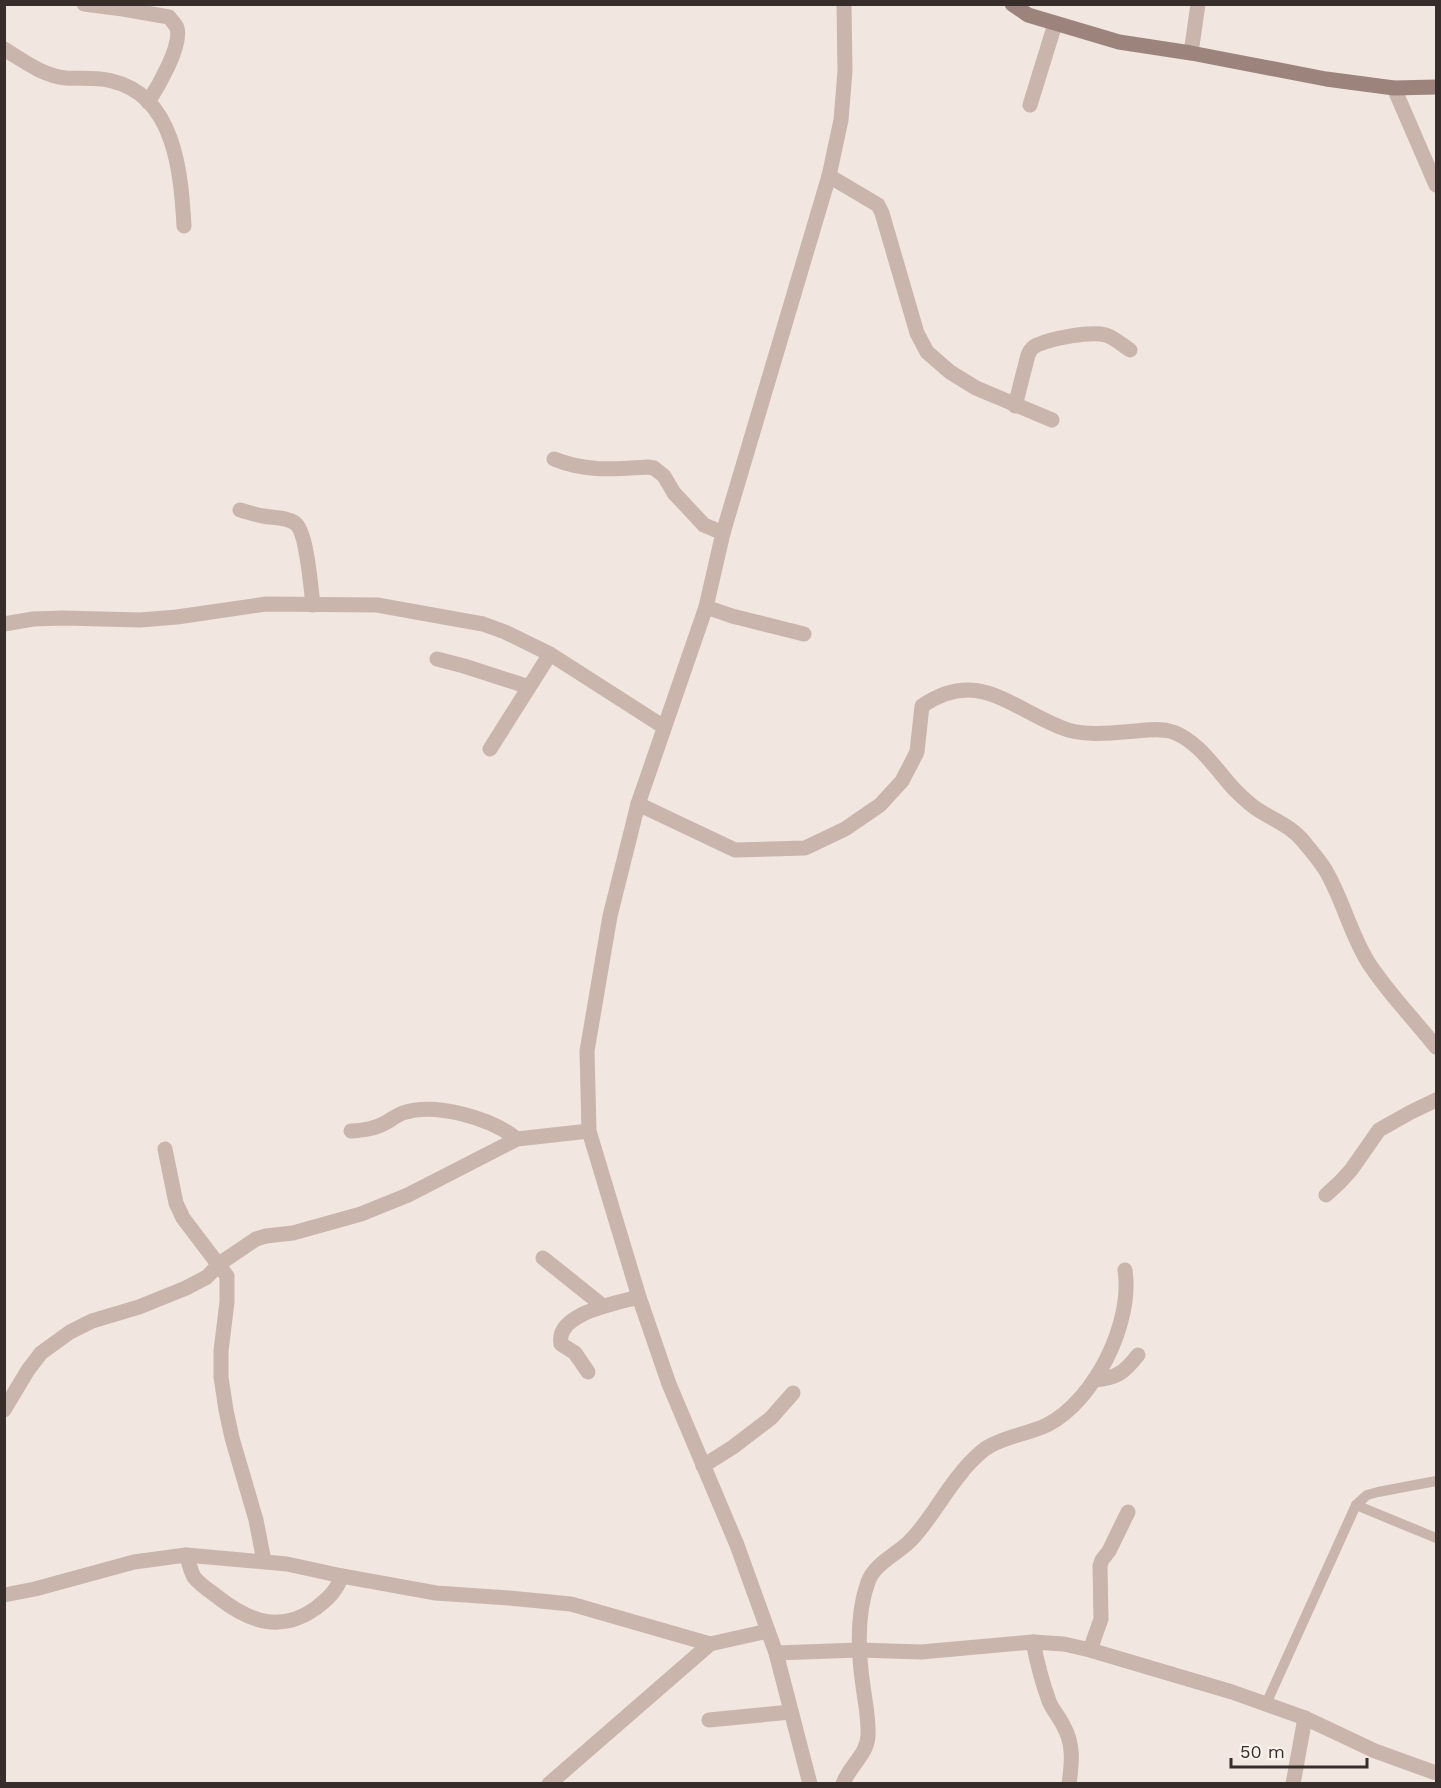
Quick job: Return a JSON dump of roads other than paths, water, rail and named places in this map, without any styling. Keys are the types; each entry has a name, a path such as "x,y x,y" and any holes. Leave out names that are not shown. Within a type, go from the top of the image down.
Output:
{"street":[{"path":"84,4 169,17 177,28 177,42 167,69 160,85 148,102"},
{"path":"810,1784 776,1653 737,1545 669,1384 639,1297 589,1131 587,1051 610,916 638,804 705,607 723,533 829,176 842,120 845,71 844,4"},
{"path":"1012,4 1028,15 1119,42 1191,53 1326,79 1394,88 1437,87"},
{"path":"1191,53 1198,4"},
{"path":"1030,105 1055,24"},
{"path":"4,49 32,67 51,75 113,81 134,89 148,102 162,121 173,142 181,180 184,226"},
{"path":"1394,88 1437,185"},
{"path":"829,176 878,205 917,333 927,352 950,372 976,388 1052,420"},
{"path":"1015,405 1030,349 1036,345 1079,334 1092,334 1112,338 1130,350"},
{"path":"554,459 570,466 604,470 654,468 664,476 674,493 704,525 723,533"},
{"path":"240,510 285,519 300,526 313,605"},
{"path":"4,624 33,619 63,618 140,620 266,604 377,605 483,624 528,642 664,727"},
{"path":"705,607 804,634"},
{"path":"490,750 550,654"},
{"path":"437,659 529,687"},
{"path":"638,804 735,850 804,848 845,829 880,806 902,781 917,752 922,706 936,696 955,691 985,691 1071,731 1089,733 1171,731 1185,738 1201,751 1237,792 1257,810 1287,826 1302,840 1326,870 1356,940 1369,963 1437,1047"},
{"path":"1326,1195 1351,1170 1379,1130 1437,1100"},
{"path":"351,1131 369,1130 400,1114 434,1108 449,1110 505,1129 517,1139"},
{"path":"4,1410 41,1353 70,1332 92,1321 139,1307 186,1288 207,1277 219,1264 256,1239 294,1233 361,1214 408,1195 517,1139 589,1131"},
{"path":"165,1149 176,1203 183,1218 227,1276 221,1377 226,1410 256,1521 264,1561"},
{"path":"543,1258 603,1306"},
{"path":"843,1784 858,1760 868,1737 859,1650 862,1605 868,1581 875,1569 910,1541 962,1472 986,1447 1046,1425 1077,1403 1108,1357 1122,1318 1127,1286 1125,1270"},
{"path":"588,1372 575,1353 561,1344 563,1330 573,1320 603,1306 639,1297"},
{"path":"1094,1380 1122,1373 1138,1355"},
{"path":"703,1466 771,1418 793,1394"},
{"path":"1090,1650 1101,1619 1100,1566 1128,1512"},
{"path":"186,1555 195,1577 225,1603 253,1618 276,1623 293,1620 313,1610 337,1589 342,1576"},
{"path":"4,1595 35,1589 134,1562 186,1555 287,1563 342,1576 436,1593 571,1604 710,1644"},
{"path":"549,1784 710,1644 768,1631"},
{"path":"1033,1642 1050,1704 1064,1725 1070,1740 1072,1758 1069,1784"},
{"path":"776,1653 859,1650 921,1652 1033,1642 1064,1644 1232,1692 1305,1718 1375,1751 1437,1773"},
{"path":"709,1720 791,1712"},
{"path":"1293,1784 1305,1718"}],"lane":[{"path":"1266,1704 1356,1504 1367,1495 1437,1481"},
{"path":"1356,1504 1437,1538"}]}
